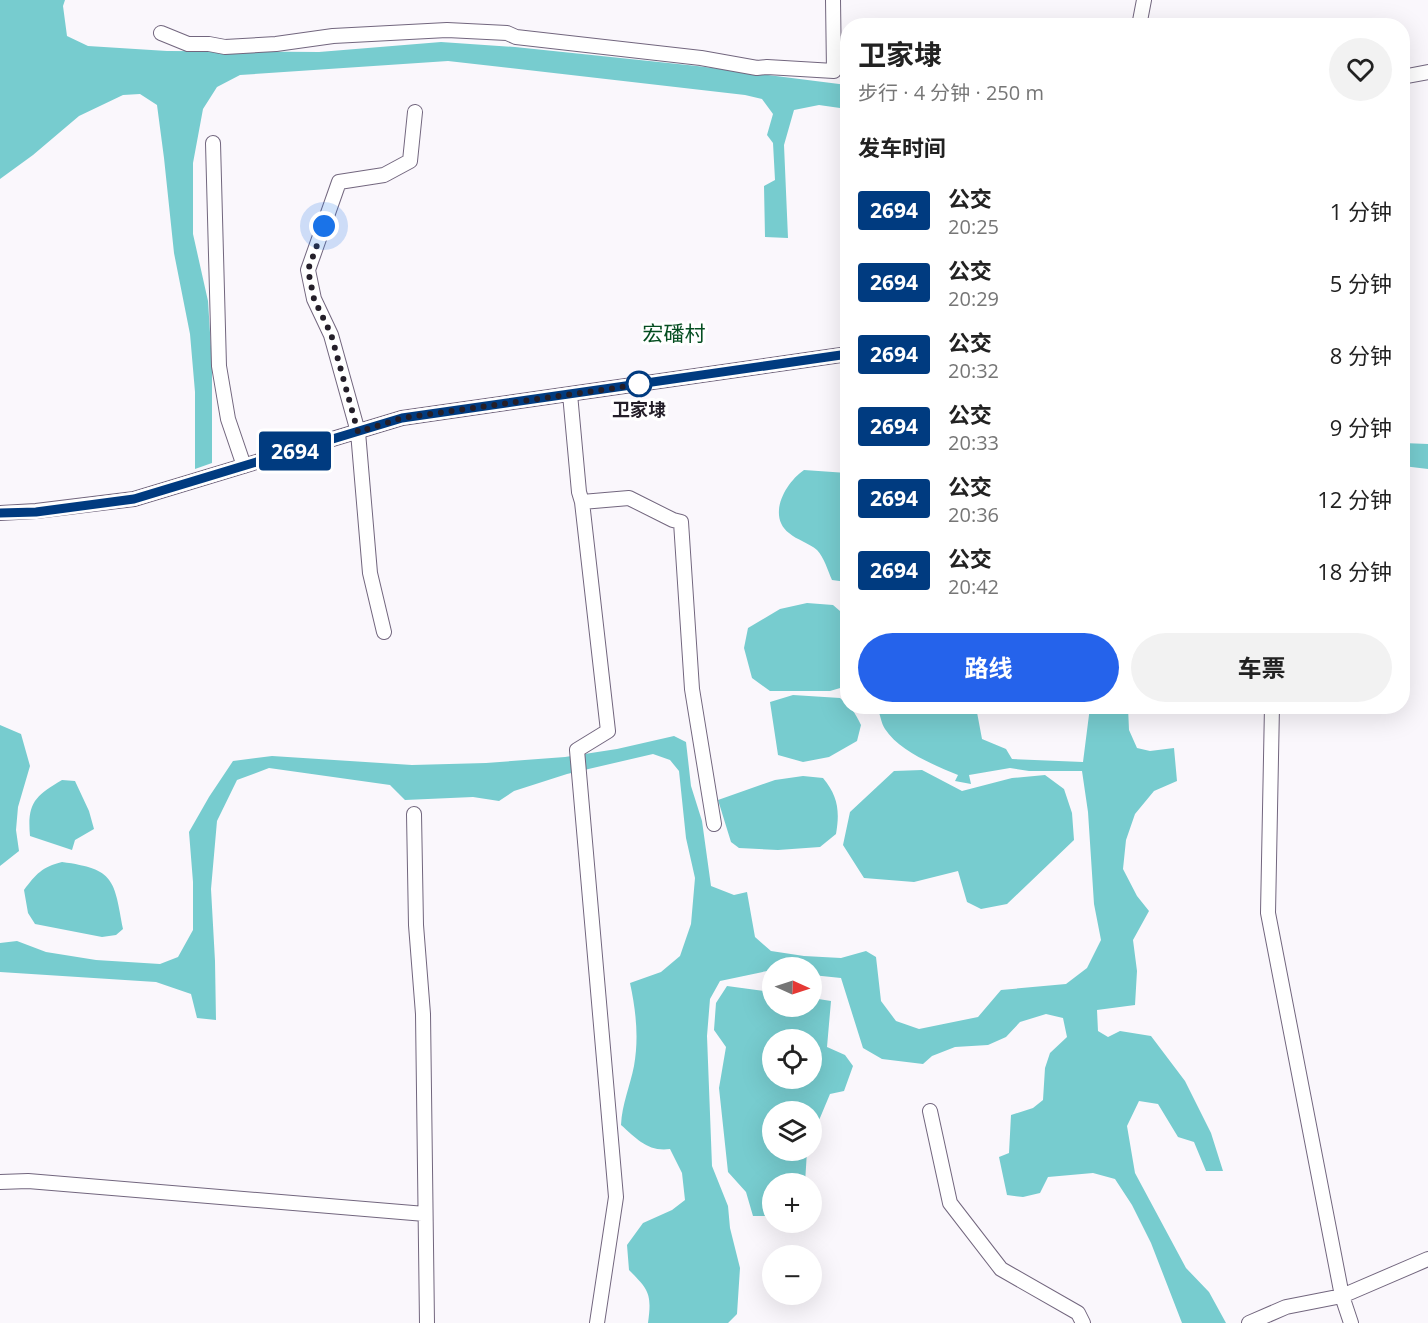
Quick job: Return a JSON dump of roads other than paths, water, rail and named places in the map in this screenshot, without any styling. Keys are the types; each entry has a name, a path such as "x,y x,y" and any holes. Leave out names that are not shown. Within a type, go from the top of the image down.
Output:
{"street":[{"path":"833,0 840,63"},
{"path":"1141,18 1144,0"},
{"path":"161,33 188,44 225,47 276,44 333,36 424,31 507,33 516,37 701,58 757,68 840,72"},
{"path":"1410,75 1428,72"},
{"path":"384,632 370,573 358,432 331,334 314,299 308,270 339,182 384,175 410,160 415,112"},
{"path":"213,143 219,366 228,419 244,466"},
{"path":"0,513 36,512 134,499 402,418 840,355"},
{"path":"570,394 579,492 608,731 577,750 616,1197 597,1323"},
{"path":"582,502 629,498 681,522 692,689 714,824"},
{"path":"1272,714 1268,913 1342,1296 1350,1323"},
{"path":"414,814 416,925 423,1014 427,1323"},
{"path":"930,1111 950,1203 1001,1269 1078,1313 1083,1323"},
{"path":"0,1182 28,1181 425,1214"},
{"path":"1250,1323 1286,1307 1342,1296 1428,1259"}],"water":[{"path":"0,0 65,0 63,6 67,36 88,46 167,51 319,52 441,42 515,47 697,66 840,84 840,108 819,105 794,110 784,145 788,238 765,237 764,186 775,180 773,143 767,135 773,114 762,99 745,95 448,61 240,75 217,87 203,109 193,163 193,234 208,301 212,364 212,463 195,469 195,392 190,334 174,253 157,105 140,94 123,95 79,116 33,155 0,179"},
{"path":"1410,443 1428,444 1428,469 1410,467"},
{"path":"804,470 840,473 840,581 832,580 819,553 789,533 779,518 781,500 797,476"},
{"path":"807,603 833,605 840,611 840,688 830,691 770,691 752,678 744,648 748,628 780,609"},
{"path":"793,695 840,698 840,714 855,714 861,725 857,741 829,757 803,762 778,755 770,702"},
{"path":"879,714 977,714 982,739 1006,749 1012,759 1083,762 1089,714 1128,714 1129,730 1137,748 1150,751 1174,748 1177,781 1154,791 1135,814 1126,840 1123,869 1137,896 1149,911 1133,940 1137,971 1135,1005 1097,1010 1098,1031 1108,1037 1120,1031 1151,1036 1185,1081 1211,1133 1223,1171 1206,1171 1194,1142 1178,1137 1158,1104 1139,1101 1127,1126 1135,1173 1186,1268 1209,1292 1226,1323 1182,1323 1151,1243 1132,1205 1115,1179 1093,1173 1048,1177 1040,1193 1023,1197 1007,1195 999,1157 1009,1153 1011,1115 1033,1108 1043,1100 1045,1068 1050,1053 1067,1037 1063,1018 1046,1014 1020,1022 1006,1037 988,1045 955,1047 932,1056 923,1064 882,1059 863,1048 841,978 822,976 822,957 762,957 762,972 720,981 710,999 707,1036 712,1166 728,1206 730,1228 740,1268 737,1314 728,1323 648,1323 650,1305 648,1293 629,1270 627,1245 643,1223 672,1210 685,1200 682,1173 670,1149 649,1146 638,1140 621,1125 624,1102 634,1066 637,1035 630,983 661,972 680,956 691,924 695,878 686,838 679,771 670,760 653,754 567,774 514,791 499,801 473,797 405,800 390,785 269,768 237,780 217,821 211,889 216,1020 197,1018 191,994 156,982 0,972 0,943 17,941 46,952 96,960 160,964 178,957 193,930 193,882 189,832 233,761 272,756 412,765 486,763 565,757 617,749 674,736 686,742 691,786 702,821 711,886 734,895 747,892 755,937 771,951 841,958 866,951 876,957 881,1001 896,1021 919,1029 978,1017 1001,990 1066,984 1087,968 1101,940 1094,904 1088,812 1082,771 1029,771 1010,768 969,775 971,784 955,781 958,775 918,757 891,737"},
{"path":"0,725 21,734 30,766 18,807 16,830 19,851 0,866"},
{"path":"922,770 962,791 1012,778 1045,775 1064,789 1072,813 1074,840 1007,904 981,909 967,902 958,871 914,882 864,878 843,845 850,812 894,771"},
{"path":"803,776 823,778 832,791 838,811 836,834 820,847 778,850 739,848 731,842 718,800 775,780"},
{"path":"62,780 75,781 89,811 94,829 75,840 72,850 30,836 30,816 35,802 45,791"},
{"path":"62,862 93,869 102,873 109,880 114,888 123,929 116,935 102,937 35,924 28,913 24,890 40,872"},
{"path":"727,986 762,991 762,1017 822,1017 822,1000 831,1001 827,1047 845,1055 853,1066 844,1091 830,1094 822,1113 822,1101 762,1101 762,1161 806,1161 806,1173 762,1173 762,1216 753,1216 746,1192 728,1172 719,1088 726,1047 714,1030 716,1003"}],"place":[{"name":"卫家埭","path":"639,384"}],"district":[{"name":"宏磻村","path":"674,334"}]}
